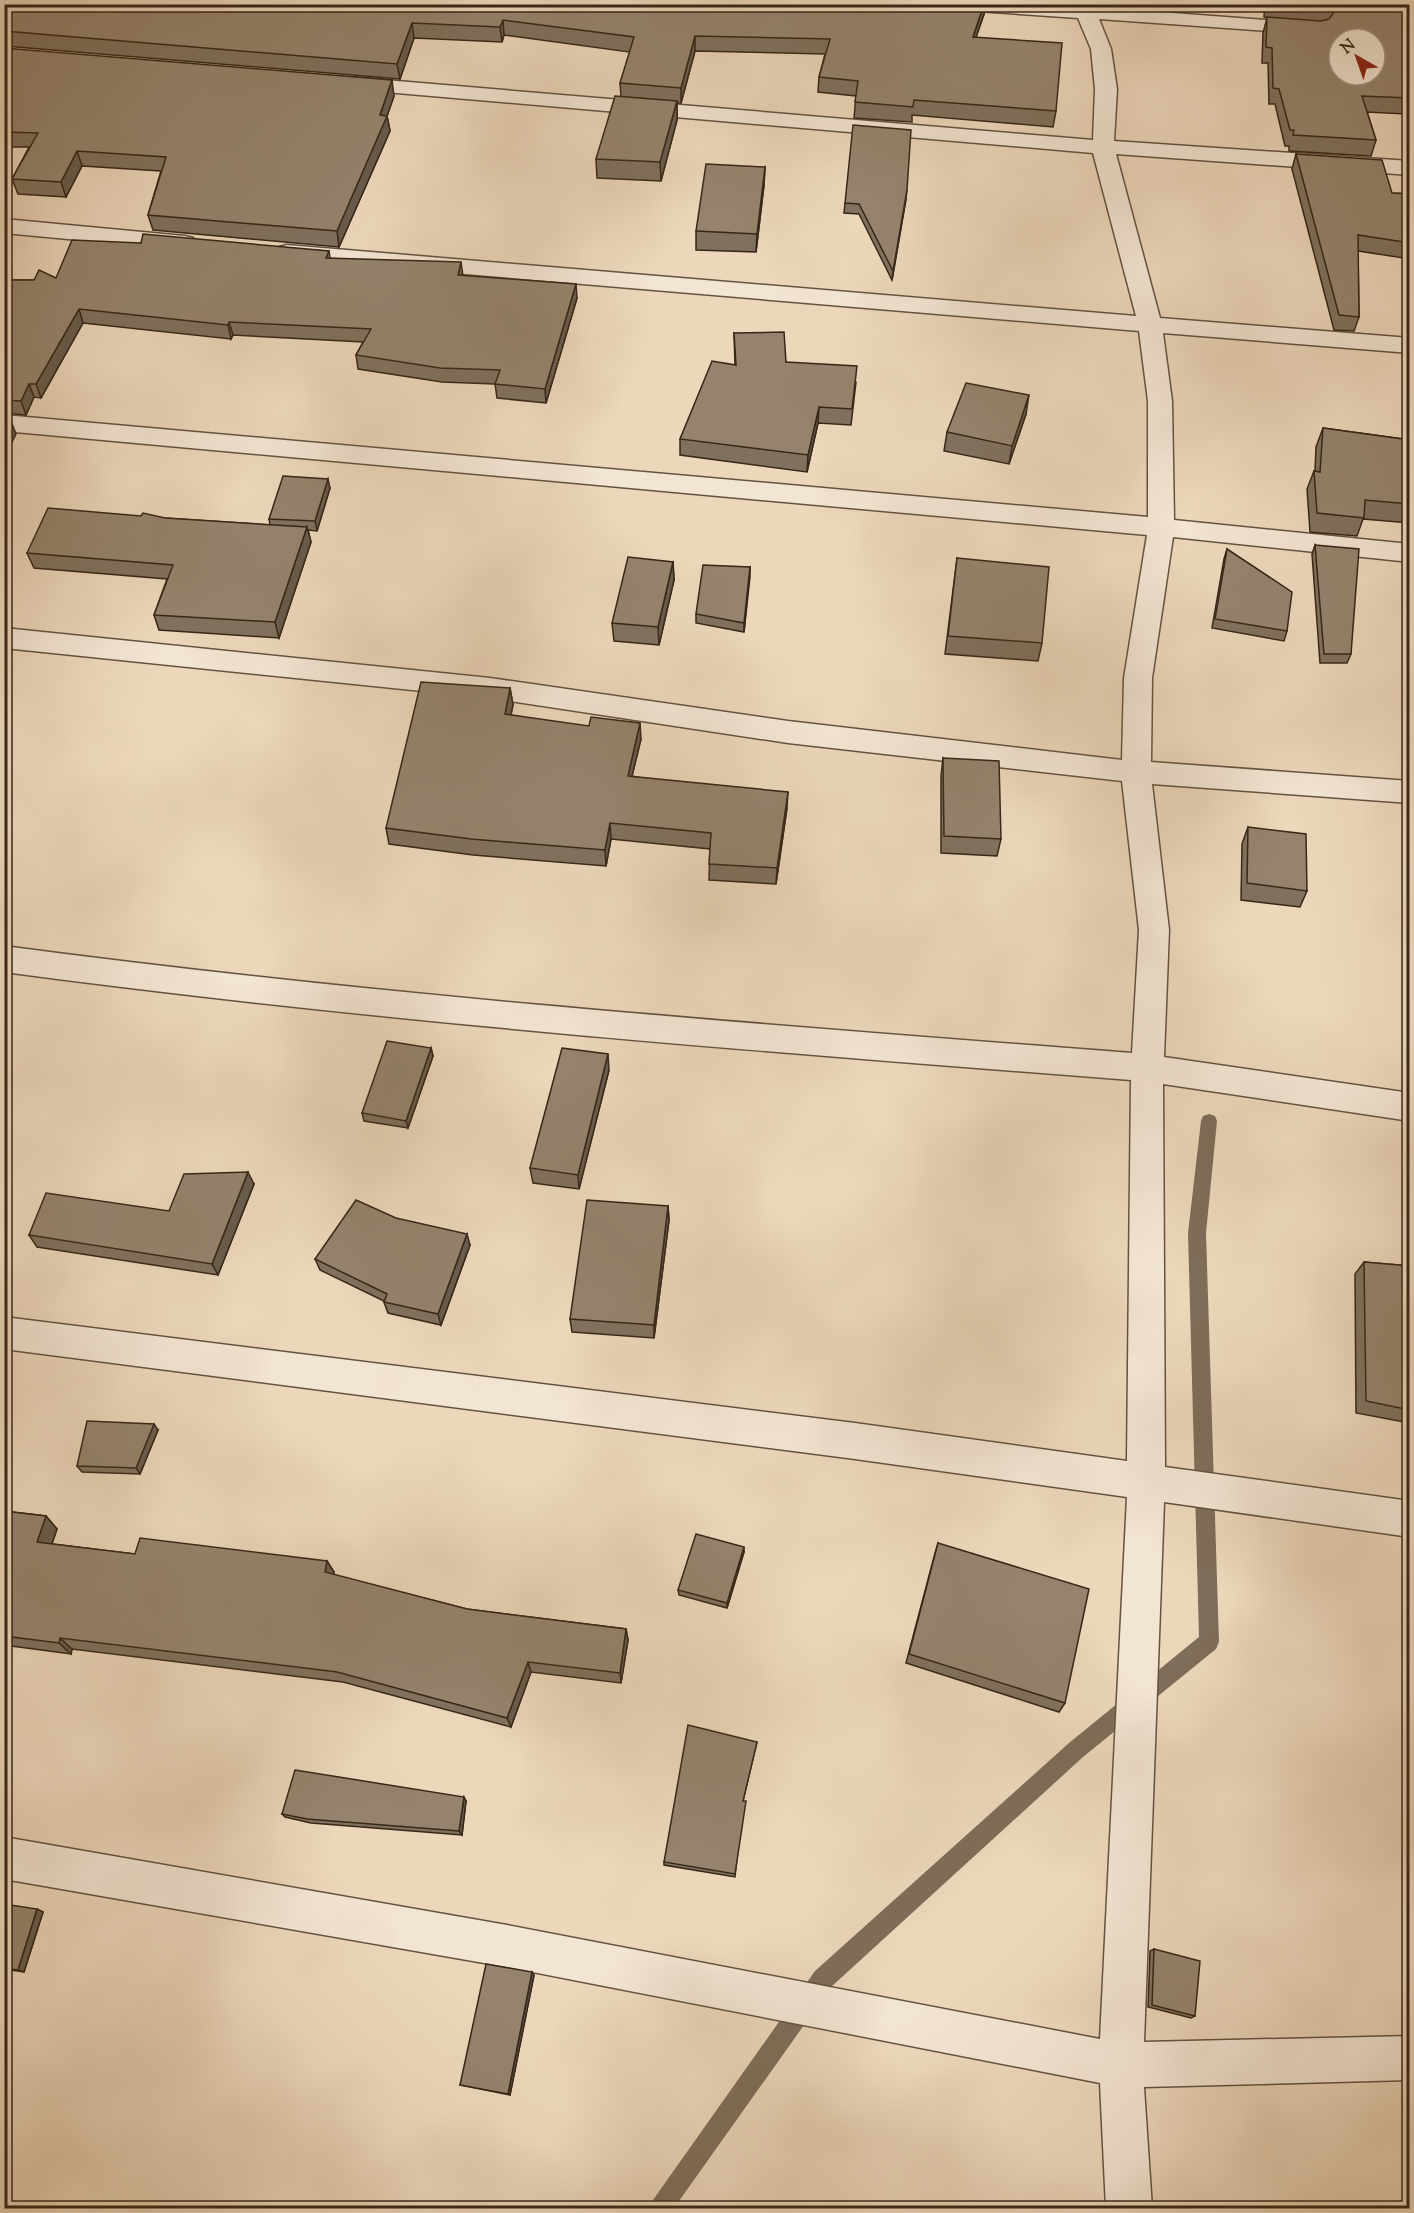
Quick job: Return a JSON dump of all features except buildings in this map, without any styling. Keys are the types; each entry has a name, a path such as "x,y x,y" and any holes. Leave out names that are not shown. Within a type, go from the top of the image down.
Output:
{"street":[{"path":"963,4 1084,9 1317,28"},
{"path":"1084,9 1101,49 1106,89 1103,147 1150,325 1160,401 1161,527 1138,678 1136,772 1155,930 1147,1068 1146,1482 1121,2065 1129,2208"},
{"path":"330,81 1103,147 1410,168"},
{"path":"4,226 201,245"},
{"path":"261,250 1410,346"},
{"path":"4,423 1161,527 1410,553"},
{"path":"4,638 490,688 788,732 1136,772 1410,792"},
{"path":"4,959 160,980 584,1024 1147,1068 1410,1107"},
{"path":"4,1333 855,1441 1410,1519"},
{"path":"4,1857 507,1946 1121,2065 1410,2058"}],"waterway":[{"path":"661,2208 823,1979 1076,1750 1209,1642 1197,1233 1209,1121"}]}
